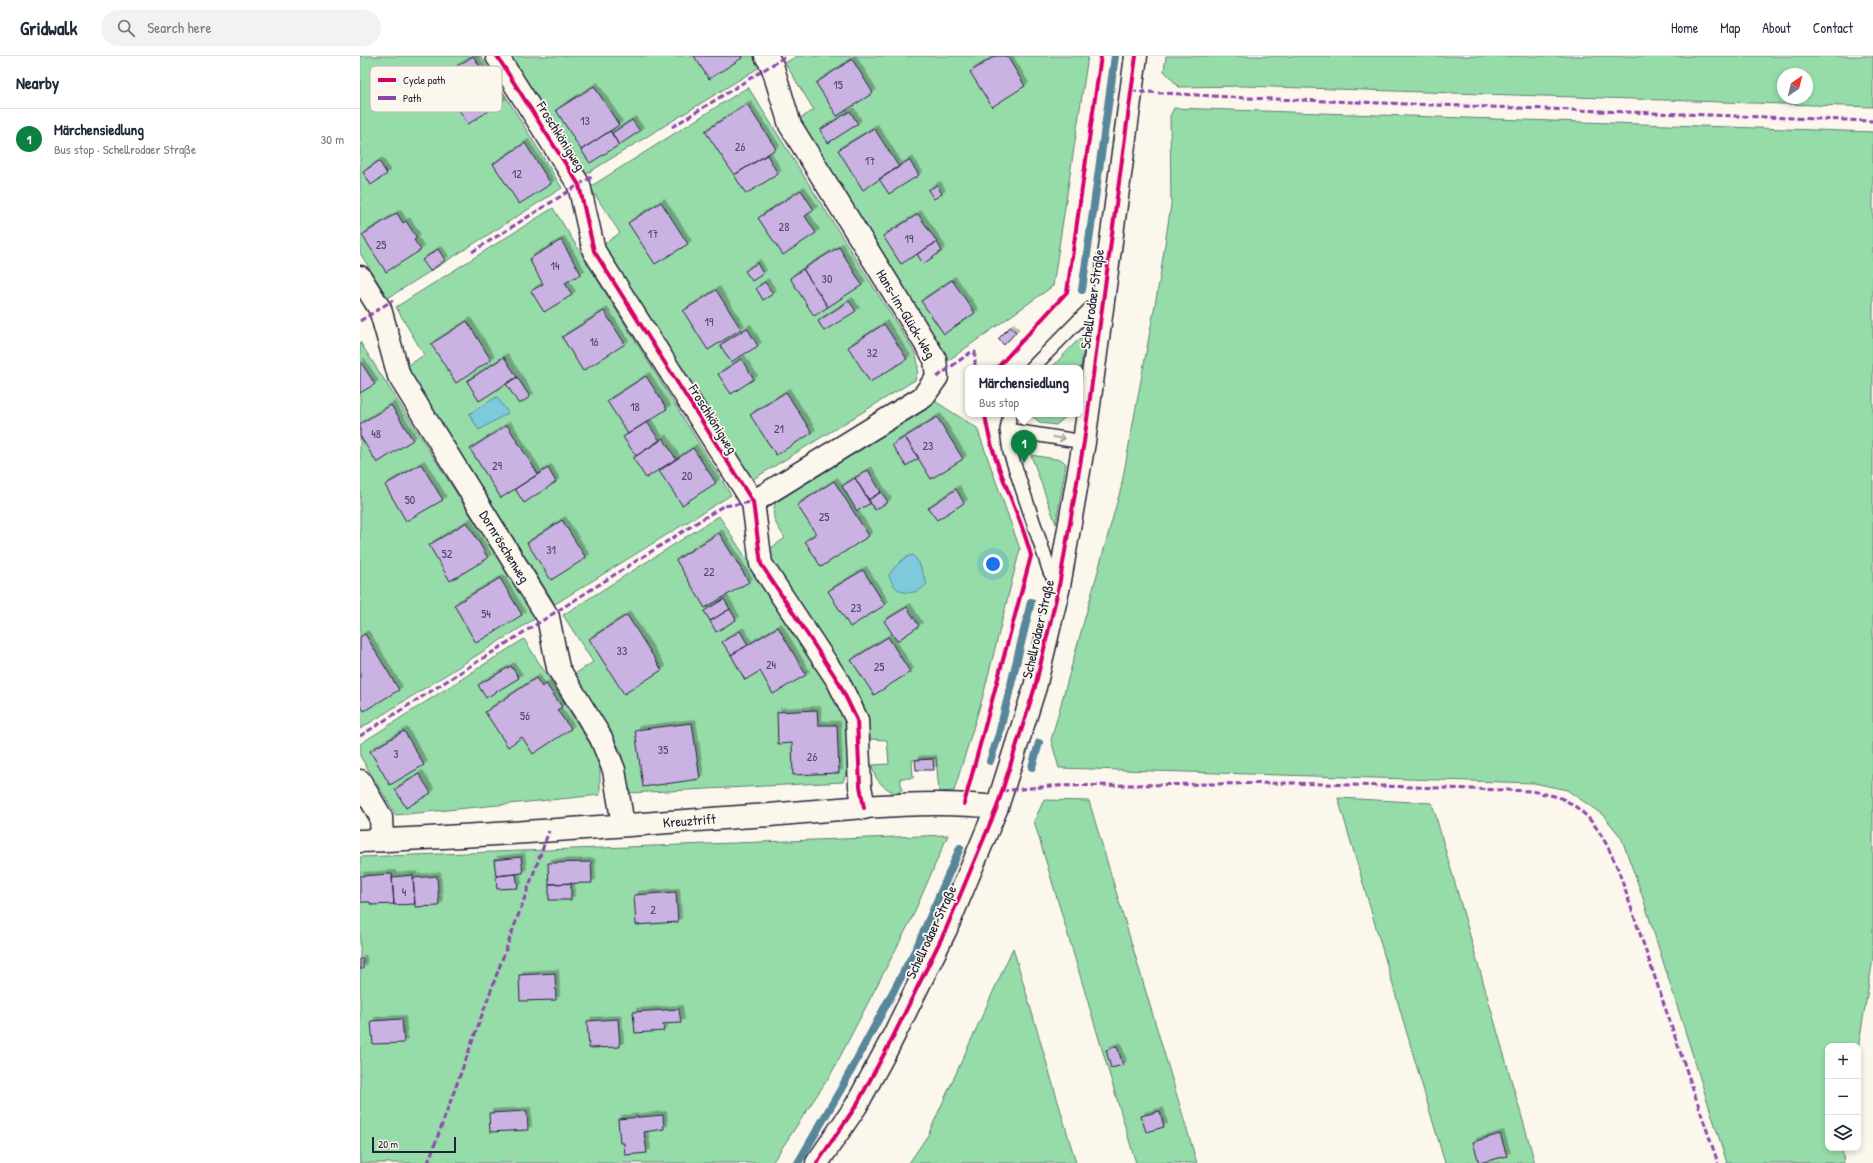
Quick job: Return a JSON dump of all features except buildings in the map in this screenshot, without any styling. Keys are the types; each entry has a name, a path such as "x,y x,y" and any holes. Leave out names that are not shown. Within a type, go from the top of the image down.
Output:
{"street":[{"name":"Froschkönigweg","path":"497,56 579,185 594,251 753,502 761,564 838,681 857,720 860,786 864,808"},
{"name":"Hans-im-Glück-Weg","path":"753,502 923,397 937,377 935,359 790,125 772,65 766,56"},
{"name":"Schellrodaer Straße","path":"817,1163 856,1106 890,1043 946,929 997,807 1036,687 1059,586 1084,442 1136,56"},
{"name":"Dornröschenweg","path":"360,277 380,309 399,376 548,617 558,668 601,738 614,770 623,825"},
{"path":"360,781 381,816 382,840"},
{"name":"Kreuztrift","path":"360,841 623,825 864,808 951,804 997,807"}],"lane":[{"path":"1035,365 1090,309 1103,302"},
{"path":"1009,417 1007,430 1010,452 1050,572 1059,586"},
{"path":"1007,430 1084,442"}],"green space":[{"path":"360,56 481,56 487,66 370,66 370,112 502,112 502,90 562,188 388,298 360,253"},
{"path":"509,56 757,56 763,65 583,176"},
{"path":"797,56 1088,56 1053,286 946,362 796,121 814,110 785,63"},
{"path":"1166,56 1873,56 1873,107 1783,104 1813,104 1813,68 1777,68 1777,104 1244,86 1179,87 1164,71"},
{"path":"748,87 915,353 918,367 915,380 750,481 601,246 620,233 590,187"},
{"path":"1174,108 1873,132 1873,959 1859,1043 1825,1043 1825,1151 1842,1151 1844,1163 1727,1163 1641,892 1621,837 1603,815 1567,790 1534,783 1059,768 1051,740 1121,488 1159,283 1171,205 1170,116"},
{"path":"553,208 731,495 555,604 406,367 424,355 396,307"},
{"path":"1079,339 1085,341 1081,365 1054,365"},
{"path":"360,342 536,618 360,729"},
{"path":"933,400 977,428 1020,549 983,696 954,791 939,792 936,758 912,760 913,778 900,778 902,789 898,795 888,790 880,783 873,771 872,765 889,764 887,740 870,739 868,718 861,699 767,551 785,538 775,520 774,511 777,500"},
{"path":"1033,417 1065,417 1056,425 1041,423"},
{"path":"1031,455 1062,460 1066,464 1056,524"},
{"path":"719,516 826,682 841,708 846,724 848,741 847,768 843,782 629,793 621,751 575,674 593,662 563,615"},
{"path":"524,639 592,747 600,767 600,795 396,815 360,756 360,744"},
{"path":"1338,798 1432,803 1535,1163 1445,1163"},
{"path":"1044,800 1089,801 1197,1163 1136,1163 1034,821"},
{"path":"948,835 911,920 831,1074 772,1163 360,1163 360,857"},
{"path":"1013,948 1076,1163 909,1163 928,1135"}],"water":[{"path":"497,397 508,413 479,430 469,414"},
{"path":"913,555 919,563 927,584 911,593 895,587 889,575 902,560"}],"waterway":[{"path":"1082,290 1115,56"},
{"path":"990,761 999,734 1031,602"},
{"path":"1032,767 1039,743"},
{"path":"798,1163 841,1089 916,949 960,848"}],"marked path":[{"path":"672,127 786,56"},
{"path":"1131,91 1246,98 1873,121"},
{"path":"472,252 593,176"},
{"path":"360,321 393,300"},
{"path":"937,377 971,352 975,352 975,365"},
{"path":"360,736 723,506 753,502"},
{"path":"1002,791 1050,786 1293,783 1532,791 1565,800 1592,822 1608,848 1618,869 1718,1163"},
{"path":"428,1163 549,831"}],"cycle path":[{"path":"497,56 579,185 594,251 753,502 761,564 838,681 857,720 860,786 864,808"},
{"path":"1000,365 1067,292 1101,56"},
{"path":"817,1163 856,1106 890,1043 946,929 997,807 1035,687 1059,586 1084,442 1136,56"},
{"path":"964,804 1031,556 1020,520 993,450 986,417"}],"place":[{"name":"Märchensiedlung","path":"1024,463"}]}
